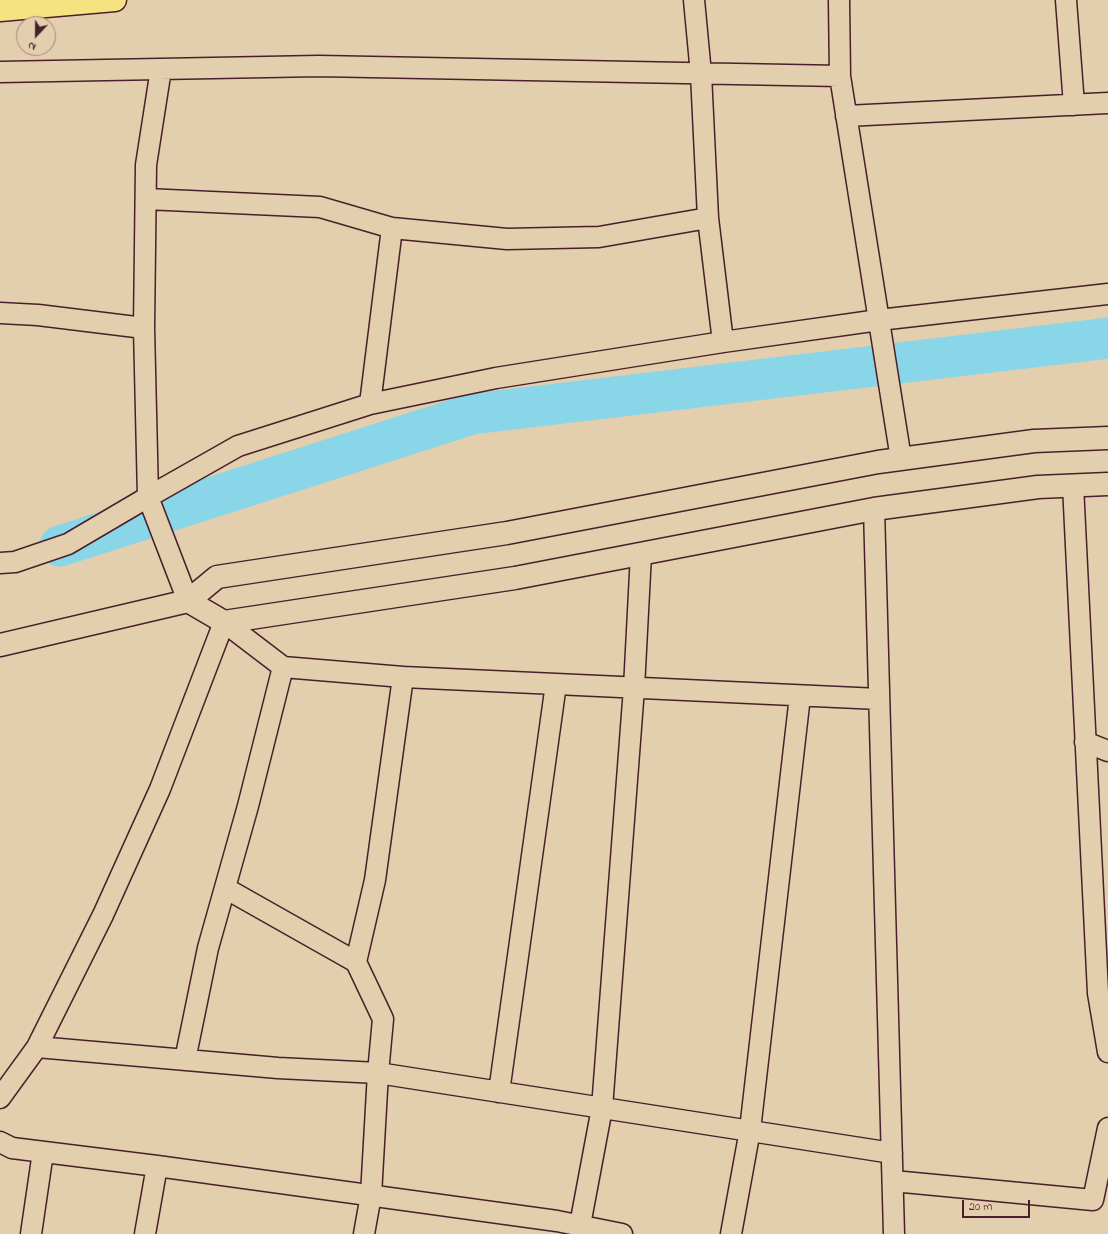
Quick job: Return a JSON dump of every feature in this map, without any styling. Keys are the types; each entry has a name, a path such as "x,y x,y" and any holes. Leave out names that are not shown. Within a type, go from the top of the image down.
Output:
{"highway":[{"path":"0,10 115,0"}],"street":[{"path":"694,0 701,74 708,218 723,342"},
{"path":"839,0 840,76 901,459"},
{"path":"1066,0 1074,105"},
{"path":"0,72 319,66 840,76"},
{"path":"161,69 146,165 144,328 148,497 188,601 224,622 284,667 403,677 880,700"},
{"path":"846,116 1108,103"},
{"path":"146,199 320,207 392,228 507,239 600,237 708,218"},
{"path":"370,404 392,228"},
{"path":"0,563 15,562 68,544 238,446 370,404 496,378 723,342 879,320 1108,294"},
{"path":"0,313 38,315 144,328"},
{"path":"0,645 188,601 216,577 507,533 878,462 1034,441 1108,438"},
{"path":"224,622 515,578 874,509 1038,487 1108,484"},
{"path":"1073,485 1098,993 1108,1052"},
{"path":"874,509 894,1234"},
{"path":"580,1225 602,1108 634,688 641,554"},
{"path":"0,1098 37,1047 103,915 160,789 224,622"},
{"path":"185,1060 208,948 248,806 284,667"},
{"path":"356,962 375,880 403,677"},
{"path":"499,1092 556,684"},
{"path":"731,1234 750,1130 800,696"},
{"path":"1085,742 1108,751"},
{"path":"225,888 356,962 383,1019 378,1072 371,1195 364,1234"},
{"path":"37,1047 278,1068 378,1072 892,1153"},
{"path":"893,1181 1093,1200 1108,1128"},
{"path":"0,1142 12,1148 557,1220 622,1234"},
{"path":"31,1234 43,1152"},
{"path":"145,1234 157,1166"}],"waterway":[{"path":"60,546 472,414 1108,338"}]}
